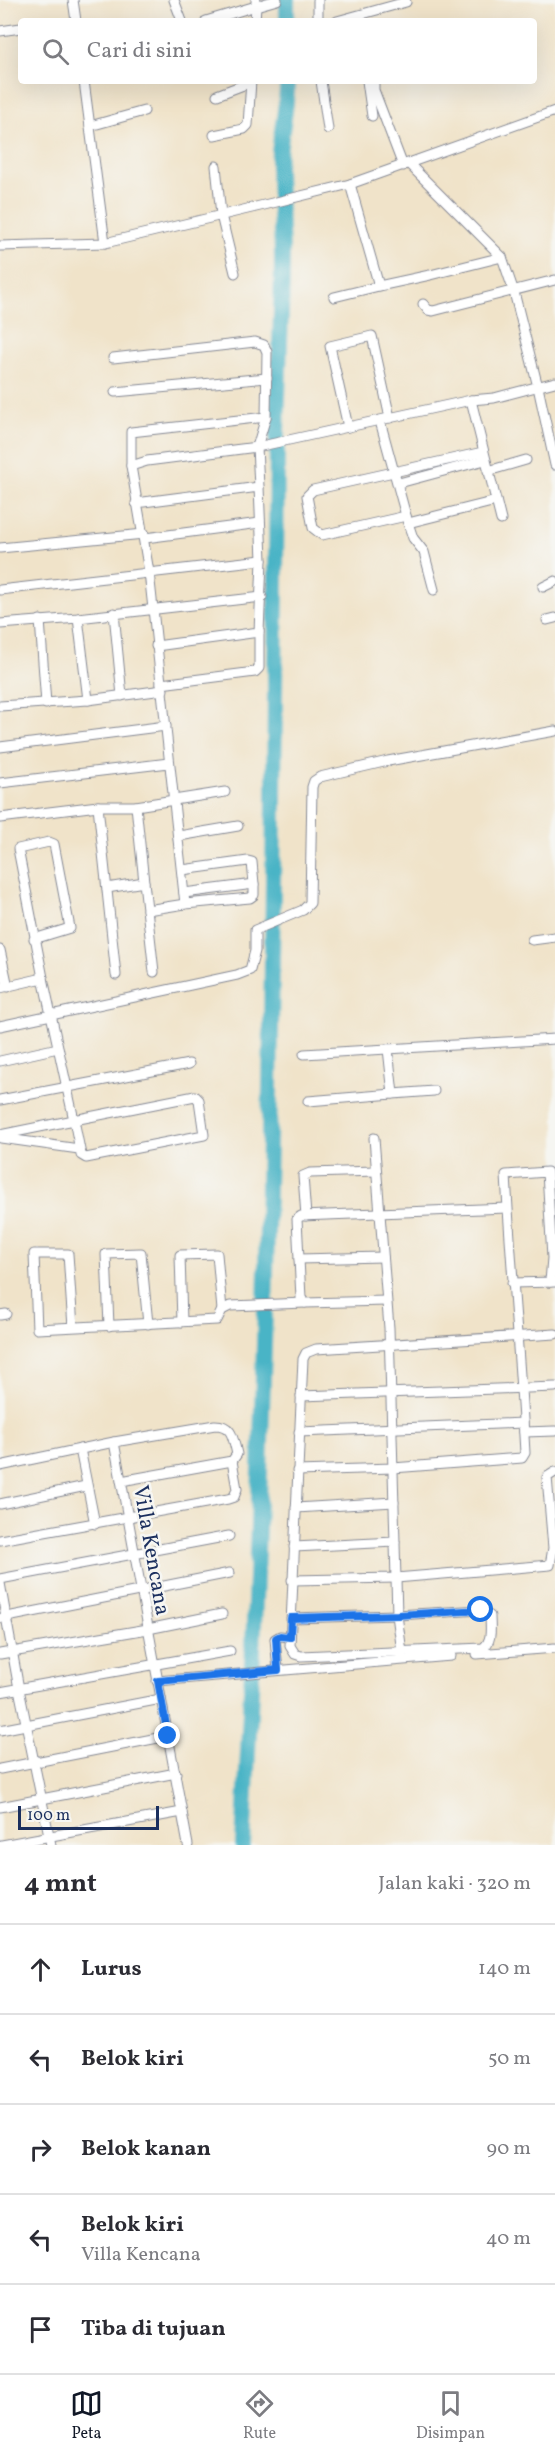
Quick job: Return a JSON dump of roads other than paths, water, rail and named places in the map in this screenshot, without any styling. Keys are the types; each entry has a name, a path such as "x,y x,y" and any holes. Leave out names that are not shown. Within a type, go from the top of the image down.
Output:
{"street":[{"path":"73,0 76,18"},
{"path":"174,0 181,18"},
{"path":"215,18 256,3 277,0"},
{"path":"318,0 318,18"},
{"path":"348,18 406,2"},
{"path":"255,18 256,3"},
{"path":"0,31 18,28"},
{"path":"84,84 105,243"},
{"path":"217,95 246,84"},
{"path":"214,135 244,129 248,125 251,84"},
{"path":"321,84 328,129"},
{"path":"367,84 372,116"},
{"path":"374,84 374,90 405,164 502,256 514,292 555,465"},
{"path":"90,126 144,111"},
{"path":"0,246 105,243 260,206 351,183 555,111"},
{"path":"216,166 221,215 235,273"},
{"path":"351,183 379,286"},
{"path":"334,297 502,256"},
{"path":"423,304 428,310 433,311 555,280"},
{"path":"348,427 330,346 372,336 390,418"},
{"path":"0,706 122,696 255,672 259,668 262,560 259,487 266,417 267,378 267,352 264,345 255,342 113,358"},
{"path":"115,392 267,378"},
{"path":"131,466 147,461 262,446 471,400 494,398 555,382"},
{"path":"471,400 501,520"},
{"path":"185,904 149,572 131,466 131,432 266,417"},
{"path":"380,421 407,520 413,538 424,552 434,590"},
{"path":"484,456 397,478 313,490 307,496 310,520 317,531 325,535 496,501"},
{"path":"488,471 526,460"},
{"path":"136,503 259,487"},
{"path":"0,548 144,536 260,523"},
{"path":"0,590 262,560"},
{"path":"543,587 555,581"},
{"path":"0,624 78,618 262,597"},
{"path":"114,613 122,696"},
{"path":"78,618 88,700"},
{"path":"40,620 46,704"},
{"path":"156,646 259,632"},
{"path":"0,747 166,726"},
{"path":"0,1026 245,973 252,968 256,929 303,910 310,903 312,787 314,781 320,777 388,761 555,731"},
{"path":"0,783 169,763"},
{"path":"0,818 98,806 136,806 225,792"},
{"path":"98,806 116,975"},
{"path":"136,806 154,972"},
{"path":"179,836 238,826"},
{"path":"0,1136 74,1120 195,1096 199,1100 204,1134 86,1158 82,1156 79,1149 74,1120 67,1087 34,939 18,849 49,842 54,844 70,928 34,939"},
{"path":"147,910 250,898 254,895 252,862 182,870"},
{"path":"107,888 144,882"},
{"path":"184,892 254,884"},
{"path":"532,940 555,937"},
{"path":"0,950 4,988 43,978"},
{"path":"304,1054 555,1039"},
{"path":"0,1061 58,1048"},
{"path":"388,1049 393,1094"},
{"path":"0,1100 189,1064"},
{"path":"308,1101 434,1091"},
{"path":"0,1136 79,1149"},
{"path":"374,1138 389,1344 396,1578 402,1652"},
{"path":"306,1216 303,1176 310,1173 376,1171"},
{"path":"297,1471 393,1468 522,1458 525,1453 518,1336 512,1283 506,1175 551,1172 553,1282 512,1283"},
{"path":"305,1303 301,1298 297,1219 306,1216 507,1208"},
{"path":"109,1326 106,1254 141,1253 148,1324"},
{"path":"73,1327 68,1254 34,1254 38,1329 109,1326 148,1324 217,1320 222,1310 217,1254 180,1255 182,1322"},
{"path":"299,1259 383,1257"},
{"path":"222,1310 230,1306 245,1305 386,1301"},
{"path":"291,1618 481,1610 490,1616 490,1638 488,1645 483,1648 301,1656 295,1654 290,1646 292,1580 303,1359 306,1353 316,1350 389,1344 555,1334"},
{"path":"301,1396 391,1391 555,1387"},
{"path":"0,1466 114,1442 221,1425 227,1427 232,1433 237,1454 232,1461 121,1481"},
{"path":"299,1432 392,1427 523,1427 555,1431"},
{"name":"Villa Kencana","path":"114,1442 176,1773 187,1845"},
{"path":"80,1449 95,1524"},
{"path":"0,1540 234,1497 237,1489 232,1461"},
{"path":"292,1580 396,1578 544,1567 551,1562 554,1548 553,1511 547,1477 555,1472"},
{"path":"0,1504 86,1486"},
{"path":"296,1508 394,1502"},
{"path":"50,1841 3,1618 0,1581 230,1536"},
{"path":"294,1547 395,1542"},
{"path":"3,1618 230,1573"},
{"path":"0,1654 222,1614"},
{"path":"277,1670 276,1638 290,1637"},
{"path":"158,1681 555,1648"},
{"path":"0,1692 230,1651"},
{"path":"0,1730 161,1699"},
{"path":"0,1769 168,1736"},
{"path":"0,1807 176,1773"},
{"path":"3,1845 50,1841 182,1812"}],"waterway":[{"path":"287,0 287,18"},
{"path":"243,1845 265,1317 272,964 277,435 282,280 278,169 287,84"}]}
